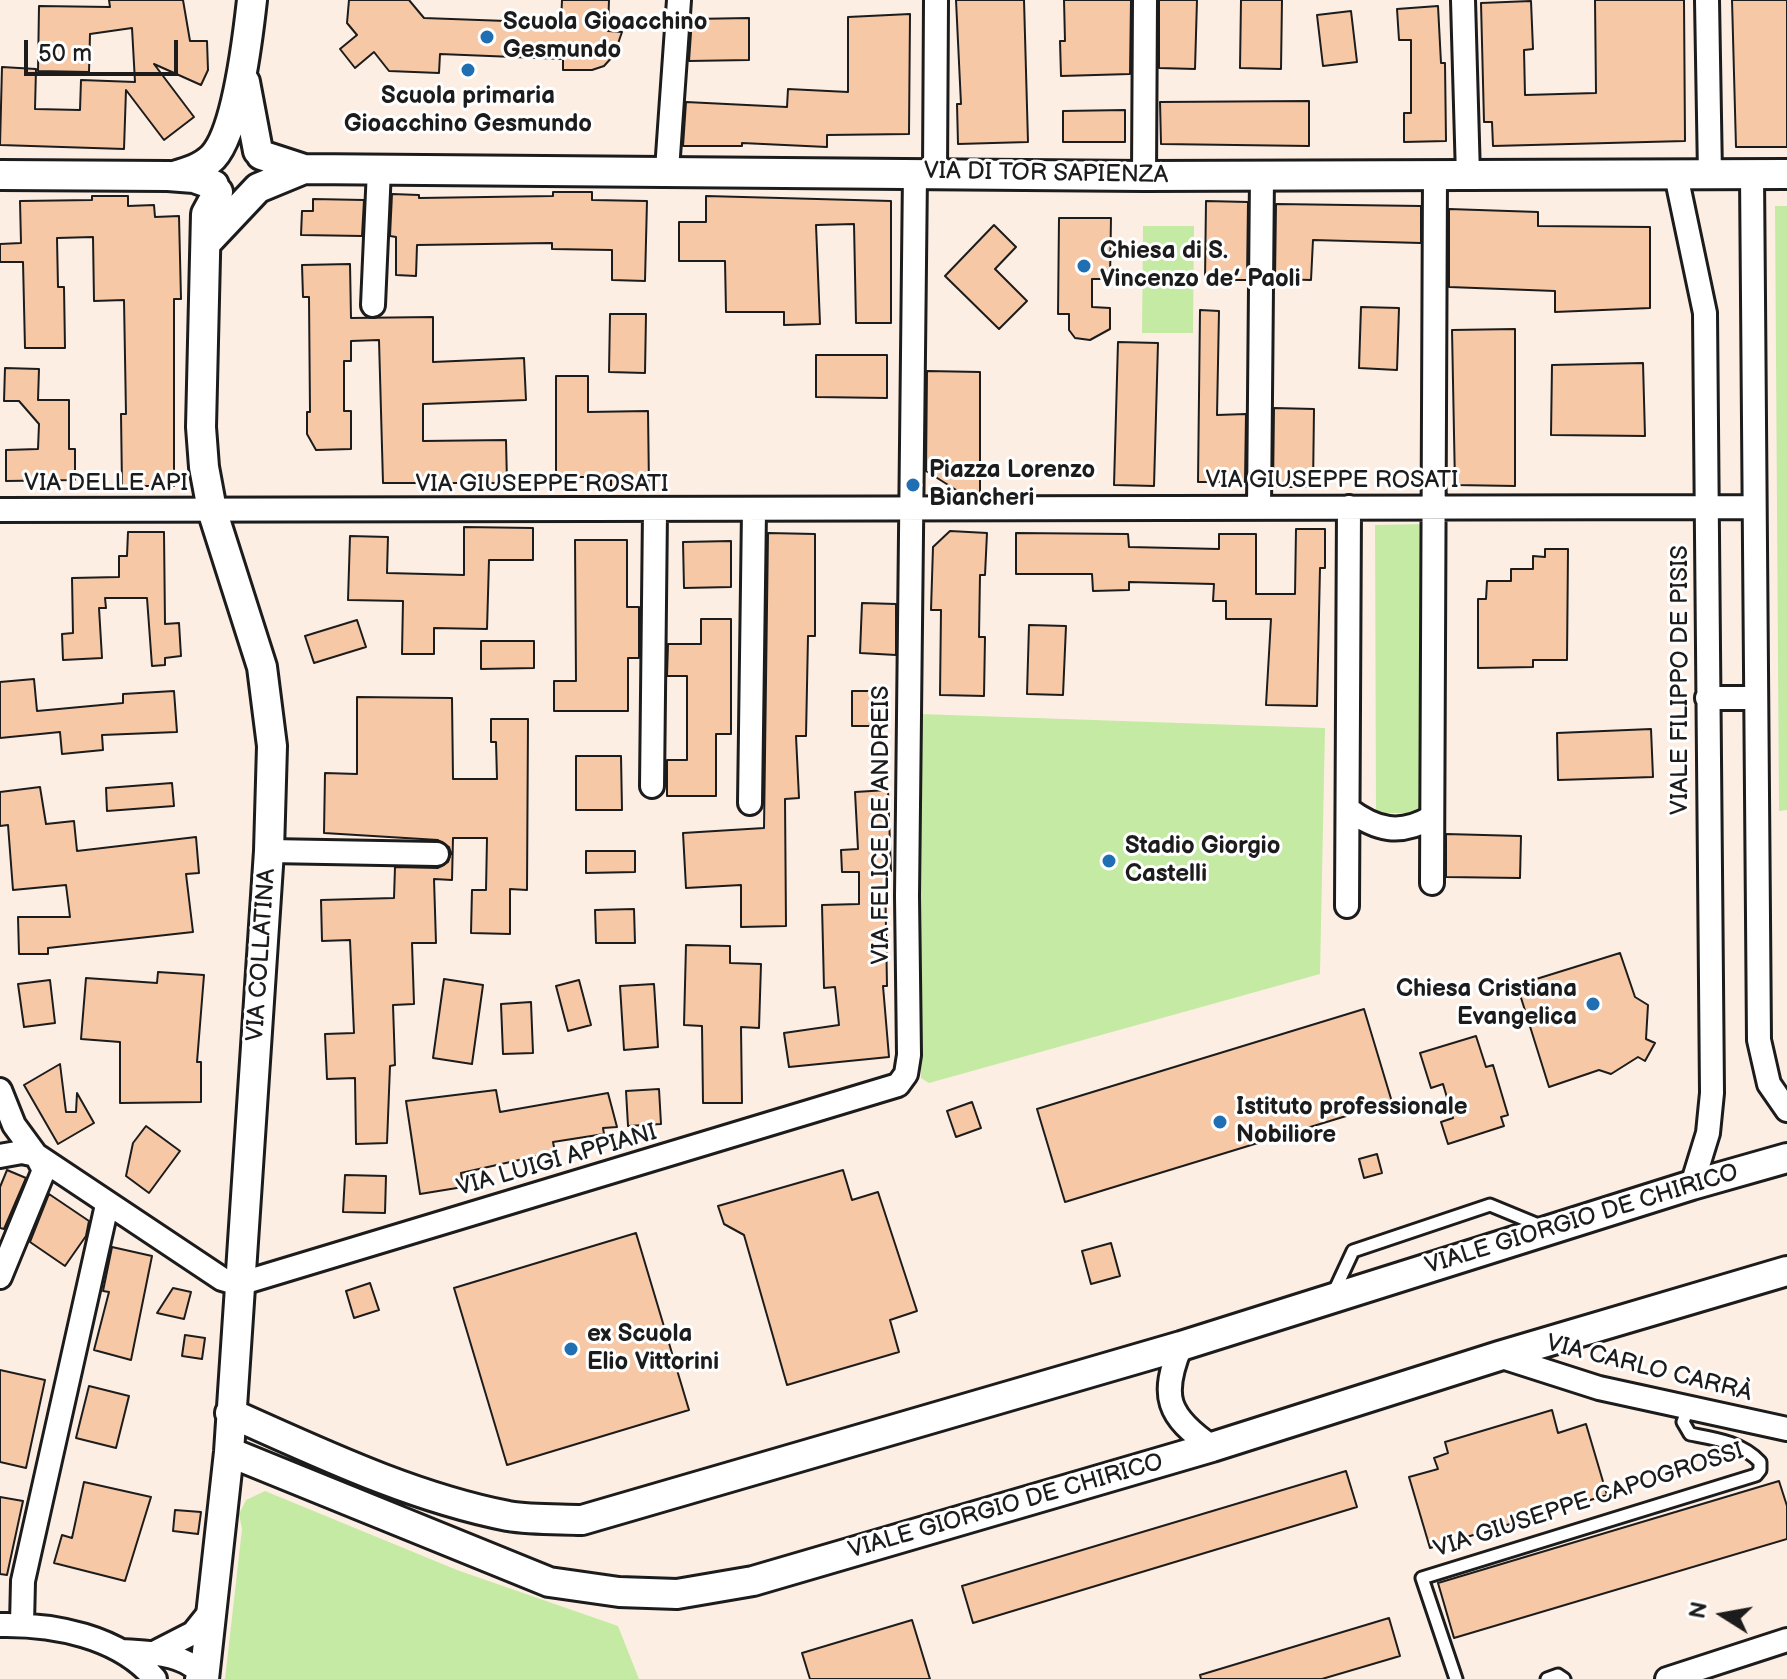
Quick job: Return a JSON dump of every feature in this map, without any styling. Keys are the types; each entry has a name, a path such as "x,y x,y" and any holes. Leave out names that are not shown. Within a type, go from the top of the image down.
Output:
{"street":[{"path":"216,189 210,173 244,65 252,0"},
{"path":"667,170 679,0"},
{"path":"911,509 925,173 936,0"},
{"path":"1144,176 1145,0"},
{"path":"1463,0 1468,176"},
{"path":"1707,0 1710,174"},
{"path":"208,241 253,192 265,172 249,116 244,65"},
{"path":"0,175 174,176 192,171 215,153 237,142 304,169"},
{"path":"174,176 216,189 230,198 253,192 304,169"},
{"name":"VIA DI TOR SAPIENZA","path":"304,169 1144,176 1787,174"},
{"path":"373,305 379,169"},
{"path":"1752,174 1759,1040 1769,1084 1787,1110"},
{"name":"VIALE FILIPPO DE PISIS","path":"1676,175 1705,313 1712,1093 1708,1133 1692,1185"},
{"path":"1259,507 1262,176"},
{"path":"1432,883 1435,176"},
{"name":"VIA COLLATINA","path":"202,1678 213,1607 229,1452 269,851 272,746 266,685 212,510 201,427 208,241 206,209 216,189"},
{"path":"1347,906 1349,507"},
{"name":"VIA GIUSEPPE ROSATI","path":"212,510 1754,507"},
{"name":"VIA FELICE DE ANDREIS","path":"890,1089 903,1079 909,1055 911,509"},
{"name":"VIA DELLE API","path":"0,510 212,510"},
{"path":"652,786 655,511"},
{"path":"750,803 754,511"},
{"path":"1707,698 1755,698"},
{"path":"1348,809 1379,828 1409,829 1432,817"},
{"path":"269,851 437,854"},
{"name":"VIA LUIGI APPIANI","path":"239,1284 890,1089"},
{"path":"0,1090 14,1125 43,1167 43,1179 0,1277"},
{"path":"0,1156 22,1152 36,1155 222,1279 239,1284"},
{"name":"VIALE GIORGIO DE CHIRICO","path":"230,1413 374,1476 430,1496 511,1517 582,1520 1181,1346 1787,1158"},
{"path":"107,1205 11,1624 74,1633 121,1651 156,1671 189,1663 202,1678"},
{"name":"VIALE GIORGIO DE CHIRICO","path":"229,1452 549,1582 619,1592 677,1594 753,1581 1212,1447 1499,1356 1787,1271"},
{"path":"1181,1346 1168,1381 1171,1403 1181,1424 1212,1447"},
{"name":"VIA CARLO CARRÀ","path":"1499,1356 1599,1388 1787,1429"},
{"path":"156,1671 213,1607"},
{"path":"1667,1679 1787,1640"}],"lane":[{"path":"1331,1298 1353,1251 1490,1205 1549,1230"},
{"name":"VIA GIUSEPPE CAPOGROSSI","path":"1456,1679 1422,1578 1756,1475 1760,1462 1751,1453 1728,1441 1690,1434 1683,1422 1689,1406"},
{"path":"1547,1679 1558,1675 1564,1679"}],"green space":[{"path":"1775,206 1787,206 1787,810 1779,811"},
{"path":"1143,226 1194,226 1193,333 1142,333"},
{"path":"1426,524 1428,813 1376,813 1375,525"},
{"path":"920,714 1325,728 1320,974 929,1083 921,1078"},
{"path":"265,1491 457,1570 618,1626 639,1679 225,1679 242,1529 239,1514 246,1500"}],"building":[{"path":"109,0 183,0 190,41 207,41 208,70 201,85 154,64 194,117 164,140 126,90 124,149 0,145 2,67 36,69 35,109 80,110 81,80 135,82 132,28 90,34 89,72 38,71 39,6 110,7"},
{"name":"Scuola Gioacchino Gesmundo","path":"349,0 409,0 424,18 561,23 562,0 609,0 608,31 622,32 614,55 604,66 592,70 563,70 563,59 440,54 439,73 389,71 374,52 355,68 340,49 357,35 347,23"},
{"path":"956,0 1024,0 1028,142 958,144 957,104 961,104"},
{"path":"1064,0 1131,0 1130,74 1061,76 1060,41 1065,41"},
{"path":"1159,0 1197,0 1195,69 1159,68"},
{"path":"1241,0 1282,0 1281,69 1240,68"},
{"path":"1595,0 1684,0 1685,141 1493,146 1492,122 1484,122 1481,3 1531,1 1533,49 1524,50 1525,95 1596,93"},
{"path":"1732,0 1787,0 1787,147 1736,147"},
{"path":"1438,6 1441,63 1445,63 1446,141 1404,142 1404,113 1411,113 1411,40 1399,40 1397,9"},
{"path":"1351,11 1357,62 1323,66 1317,15"},
{"path":"910,14 909,134 827,135 827,147 742,143 742,146 683,146 686,102 787,107 788,89 848,92 848,17"},
{"path":"749,18 749,60 689,61 692,19"},
{"path":"1309,101 1309,146 1161,144 1160,102"},
{"path":"1125,110 1125,142 1063,142 1063,111"},
{"path":"553,192 592,192 592,200 647,201 645,281 612,280 612,250 552,249 552,243 417,245 416,276 396,275 396,237 390,236 392,194 419,195 419,198 553,196"},
{"path":"92,196 128,196 128,206 154,205 155,217 179,216 181,299 174,299 174,486 122,486 121,414 126,414 124,300 94,301 93,237 57,238 58,287 64,287 65,348 25,348 23,262 0,262 0,244 21,243 20,201 92,200"},
{"path":"706,196 891,201 891,323 856,323 854,224 816,225 820,324 784,325 784,312 726,312 725,261 679,261 679,222 706,222"},
{"path":"313,199 364,200 362,236 301,235 302,211 313,211"},
{"path":"1206,201 1248,202 1247,280 1205,280"},
{"path":"1276,204 1421,206 1421,243 1313,240 1311,280 1275,279"},
{"path":"1449,209 1538,212 1538,226 1650,227 1650,308 1555,312 1555,291 1449,287"},
{"name":"Chiesa di S. Vincenzo de’ Paoli","path":"1059,218 1111,218 1110,279 1092,279 1092,307 1110,308 1110,329 1090,340 1075,338 1069,330 1069,314 1058,314"},
{"path":"994,225 1016,247 995,269 1027,301 999,329 945,276"},
{"path":"350,264 351,318 433,317 433,362 524,358 526,400 423,404 423,441 506,440 507,483 383,483 379,340 351,341 351,361 344,361 344,411 351,411 351,449 316,450 307,434 307,412 310,412 309,297 303,297 302,265"},
{"path":"1361,307 1399,308 1397,370 1359,368"},
{"path":"1200,310 1219,311 1217,415 1246,414 1245,482 1198,482"},
{"path":"610,314 646,314 645,373 609,372"},
{"path":"1515,329 1515,486 1455,485 1452,330"},
{"path":"1118,342 1158,343 1154,486 1114,485"},
{"path":"816,355 887,355 887,398 816,397"},
{"path":"1643,363 1645,436 1551,435 1552,365"},
{"path":"5,368 39,369 38,400 69,400 69,449 75,449 75,480 6,481 6,450 38,449 39,424 19,401 4,401"},
{"path":"927,371 980,372 980,493 961,493 926,471"},
{"path":"556,376 588,376 588,412 648,411 649,487 611,487 611,477 556,477"},
{"path":"1274,408 1314,409 1313,487 1273,487"},
{"path":"464,527 533,528 533,560 489,560 487,629 434,628 434,654 402,654 403,601 348,600 350,536 388,537 387,573 464,575"},
{"path":"1296,529 1325,529 1325,568 1320,568 1317,706 1266,705 1271,619 1226,619 1226,601 1213,601 1214,584 1129,582 1129,590 1093,591 1092,574 1016,574 1016,533 1128,534 1129,547 1219,549 1219,534 1256,534 1256,594 1295,594"},
{"path":"950,531 987,533 985,575 980,575 979,637 985,637 984,696 940,695 941,610 931,610 933,547"},
{"path":"128,532 164,532 165,624 179,623 181,656 165,658 165,665 152,666 147,598 105,598 106,608 99,608 102,658 63,660 62,634 73,633 72,578 119,577 119,556 127,556"},
{"path":"768,533 815,534 815,636 808,636 806,736 796,736 799,798 785,799 786,926 741,927 741,885 686,888 683,833 764,828"},
{"path":"575,540 627,540 627,607 639,607 639,658 628,658 628,711 554,711 554,681 576,681"},
{"path":"731,541 731,587 684,588 683,542"},
{"path":"1545,549 1568,549 1567,660 1533,660 1533,667 1478,668 1478,599 1486,599 1487,581 1511,581 1511,569 1533,569 1533,556 1545,557"},
{"path":"862,603 896,604 896,655 860,653"},
{"path":"701,619 731,619 731,734 716,734 716,796 667,796 667,760 687,760 687,676 667,676 668,644 701,644"},
{"path":"357,620 366,647 314,663 305,636"},
{"path":"1029,625 1066,626 1063,695 1027,694"},
{"path":"481,641 534,641 534,668 481,669"},
{"path":"34,679 37,711 123,703 123,694 174,691 177,732 102,735 103,750 62,754 60,732 0,738 0,682"},
{"path":"852,691 888,691 888,726 852,726"},
{"path":"357,697 452,698 453,779 497,779 496,742 491,742 491,719 528,719 527,890 510,889 510,934 471,933 472,890 486,890 487,838 453,838 452,880 434,879 436,943 412,943 414,1004 393,1005 395,1065 390,1066 387,1143 356,1144 355,1078 327,1079 325,1034 354,1033 350,940 322,941 321,900 394,898 395,867 438,868 448,862 451,853 449,847 438,840 324,833 325,773 357,774"},
{"path":"1651,729 1653,777 1558,780 1557,733"},
{"path":"576,756 621,756 622,810 576,810"},
{"path":"172,783 174,806 107,811 106,788"},
{"path":"40,787 46,824 74,821 77,851 196,837 199,873 186,874 193,932 48,948 48,954 19,954 18,917 70,917 66,885 13,890 8,825 0,826 0,792"},
{"path":"888,790 891,871 885,871 887,986 883,986 889,1057 789,1067 784,1033 839,1025 835,987 824,988 822,905 859,904 859,872 842,872 841,850 858,849 855,792"},
{"path":"1446,834 1521,836 1520,878 1446,877"},
{"path":"586,851 635,851 635,872 586,873"},
{"path":"634,909 635,943 596,943 595,910"},
{"path":"686,945 730,946 730,963 761,964 759,1028 741,1027 742,1103 703,1103 702,1026 684,1025"},
{"path":"1620,953 1635,997 1648,1005 1646,1039 1655,1043 1645,1061 1638,1057 1611,1074 1599,1070 1549,1087 1517,985"},
{"path":"158,972 204,975 197,1062 201,1062 201,1102 120,1103 120,1042 81,1039 86,978 157,983"},
{"path":"444,979 483,985 472,1064 433,1058"},
{"path":"50,980 55,1023 24,1027 18,984"},
{"path":"579,980 591,1025 568,1031 556,986"},
{"path":"654,984 658,1047 624,1050 620,986"},
{"path":"531,1002 533,1053 503,1054 501,1004"},
{"path":"1364,1009 1392,1102 1065,1202 1037,1109"},
{"path":"1476,1036 1486,1067 1493,1065 1508,1115 1501,1117 1504,1126 1448,1144 1441,1122 1453,1118 1443,1084 1431,1088 1420,1053"},
{"path":"60,1064 66,1112 76,1112 77,1093 94,1123 58,1144 24,1085"},
{"path":"659,1089 661,1124 628,1126 626,1091"},
{"path":"496,1090 500,1112 608,1093 617,1127 603,1128 604,1134 553,1142 555,1152 461,1173 463,1187 420,1194 406,1101"},
{"path":"972,1102 981,1128 956,1137 947,1111"},
{"path":"146,1126 180,1151 149,1193 126,1176 133,1143"},
{"path":"1377,1154 1382,1173 1364,1178 1359,1159"},
{"path":"7,1170 26,1178 4,1229 0,1228 0,1187"},
{"path":"843,1170 852,1200 878,1192 917,1311 890,1320 899,1352 787,1385 744,1235 724,1224 718,1206"},
{"path":"345,1175 386,1176 385,1213 343,1212"},
{"path":"49,1194 89,1221 86,1236 65,1266 30,1242"},
{"name":"ex Scuola Elio Vittorini","path":"636,1233 689,1410 507,1465 454,1288"},
{"path":"1111,1243 1120,1276 1091,1284 1082,1251"},
{"path":"112,1247 152,1256 131,1360 94,1350 109,1292 103,1291"},
{"path":"370,1283 379,1310 354,1318 346,1291"},
{"path":"173,1288 191,1292 184,1319 157,1313"},
{"path":"185,1335 205,1338 202,1359 182,1356"},
{"path":"0,1370 45,1380 26,1468 0,1462"},
{"path":"89,1386 129,1396 116,1448 76,1438"},
{"path":"1552,1410 1558,1433 1586,1424 1607,1495 1430,1548 1409,1477 1438,1469 1434,1458 1448,1453 1445,1442"},
{"path":"1346,1471 1357,1507 973,1623 962,1586"},
{"path":"1779,1481 1787,1506 1787,1539 1454,1638 1438,1583"},
{"path":"84,1482 151,1497 125,1581 54,1563 62,1535 72,1538"},
{"path":"0,1497 23,1501 7,1575 0,1574"},
{"path":"175,1510 201,1512 198,1534 173,1531"},
{"path":"1389,1618 1400,1656 1322,1679 1201,1679 1200,1675"},
{"path":"912,1620 930,1679 810,1679 802,1653"}],"place":[{"name":"Scuola Gioacchino Gesmundo","path":"487,37"},
{"name":"Scuola primaria Gioacchino Gesmundo","path":"468,70"},
{"name":"Chiesa di S. Vincenzo de’ Paoli","path":"1084,266"},
{"name":"Piazza Lorenzo Biancheri","path":"913,485"},
{"name":"Stadio Giorgio Castelli","path":"1109,861"},
{"name":"Chiesa Cristiana Evangelica","path":"1593,1004"},
{"name":"Istituto professionale Nobiliore","path":"1220,1122"},
{"name":"ex Scuola Elio Vittorini","path":"571,1349"}]}
